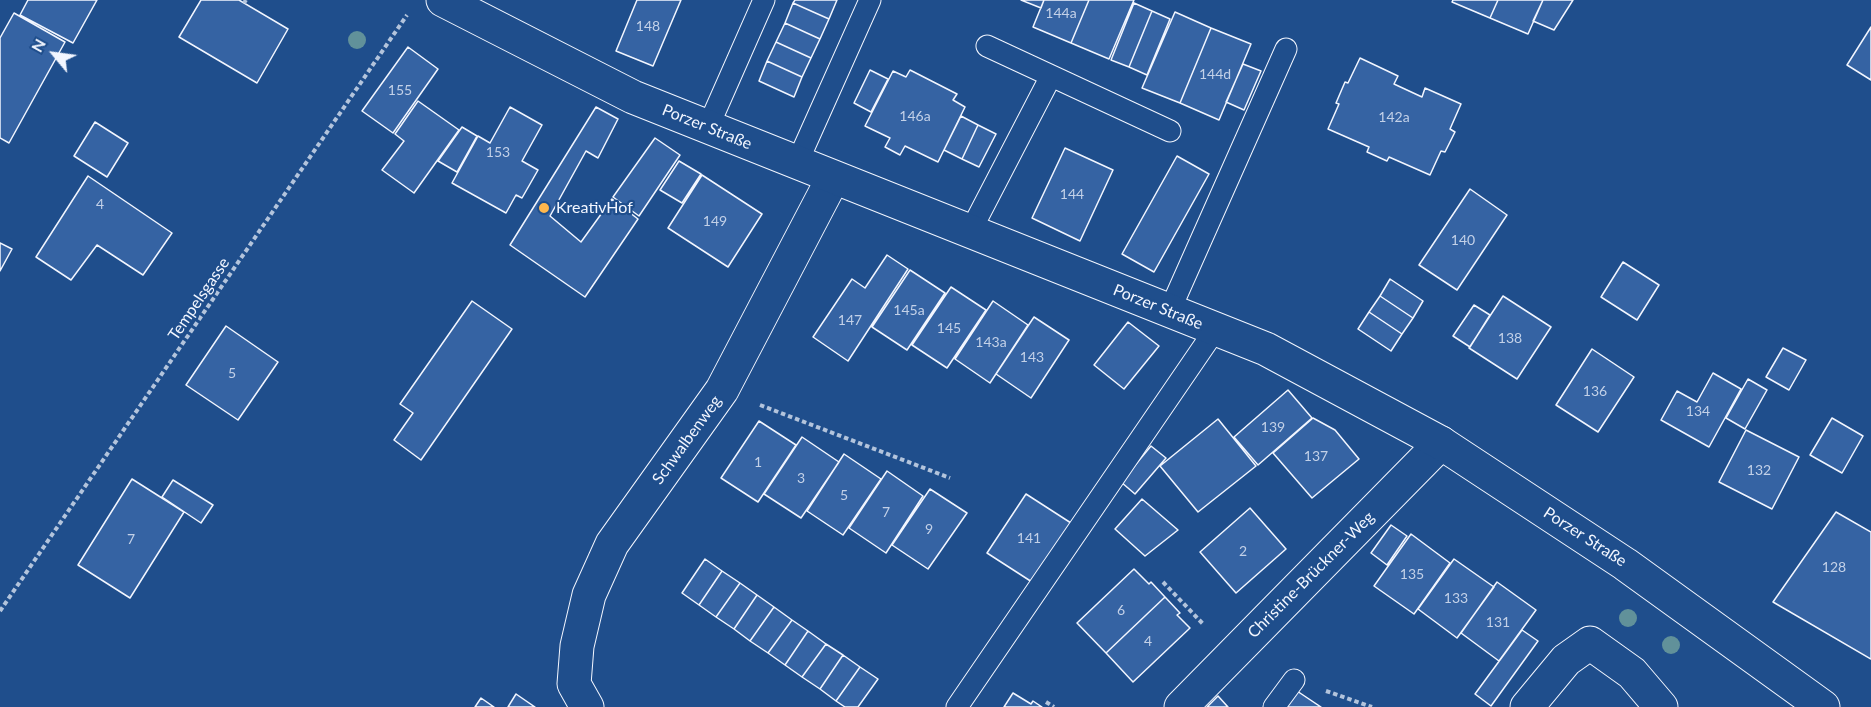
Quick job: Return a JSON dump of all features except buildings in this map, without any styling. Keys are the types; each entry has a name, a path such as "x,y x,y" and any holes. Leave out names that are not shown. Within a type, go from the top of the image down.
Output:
{"main road":[{"name":"Porzer Straße","path":"443,0 633,97 1266,349 1441,443 1625,564 1823,707"},
{"name":"Schwalbenweg","path":"587,707 574,684 577,646 589,595 612,544 722,390 833,177"},
{"name":"Christine-Brückner-Weg","path":"1181,707 1441,443"},
{"path":"1527,707 1566,660 1590,643 1632,673 1661,707"}],"lane":[{"path":"708,127 764,0"},
{"path":"797,163 870,0"},
{"path":"987,46 1170,131"},
{"path":"1169,312 1286,49"},
{"path":"970,232 1051,76"},
{"path":"957,707 1215,330"},
{"path":"1274,707 1294,680"}],"path":[{"name":"Tempelsgasse","path":"0,611 411,10"},
{"path":"722,390 950,478"},
{"path":"1163,582 1232,655"},
{"path":"1294,680 1372,707"},
{"path":"1046,702 1054,707"}],"place":[{"name":"KreativHof","path":"544,208"}]}
